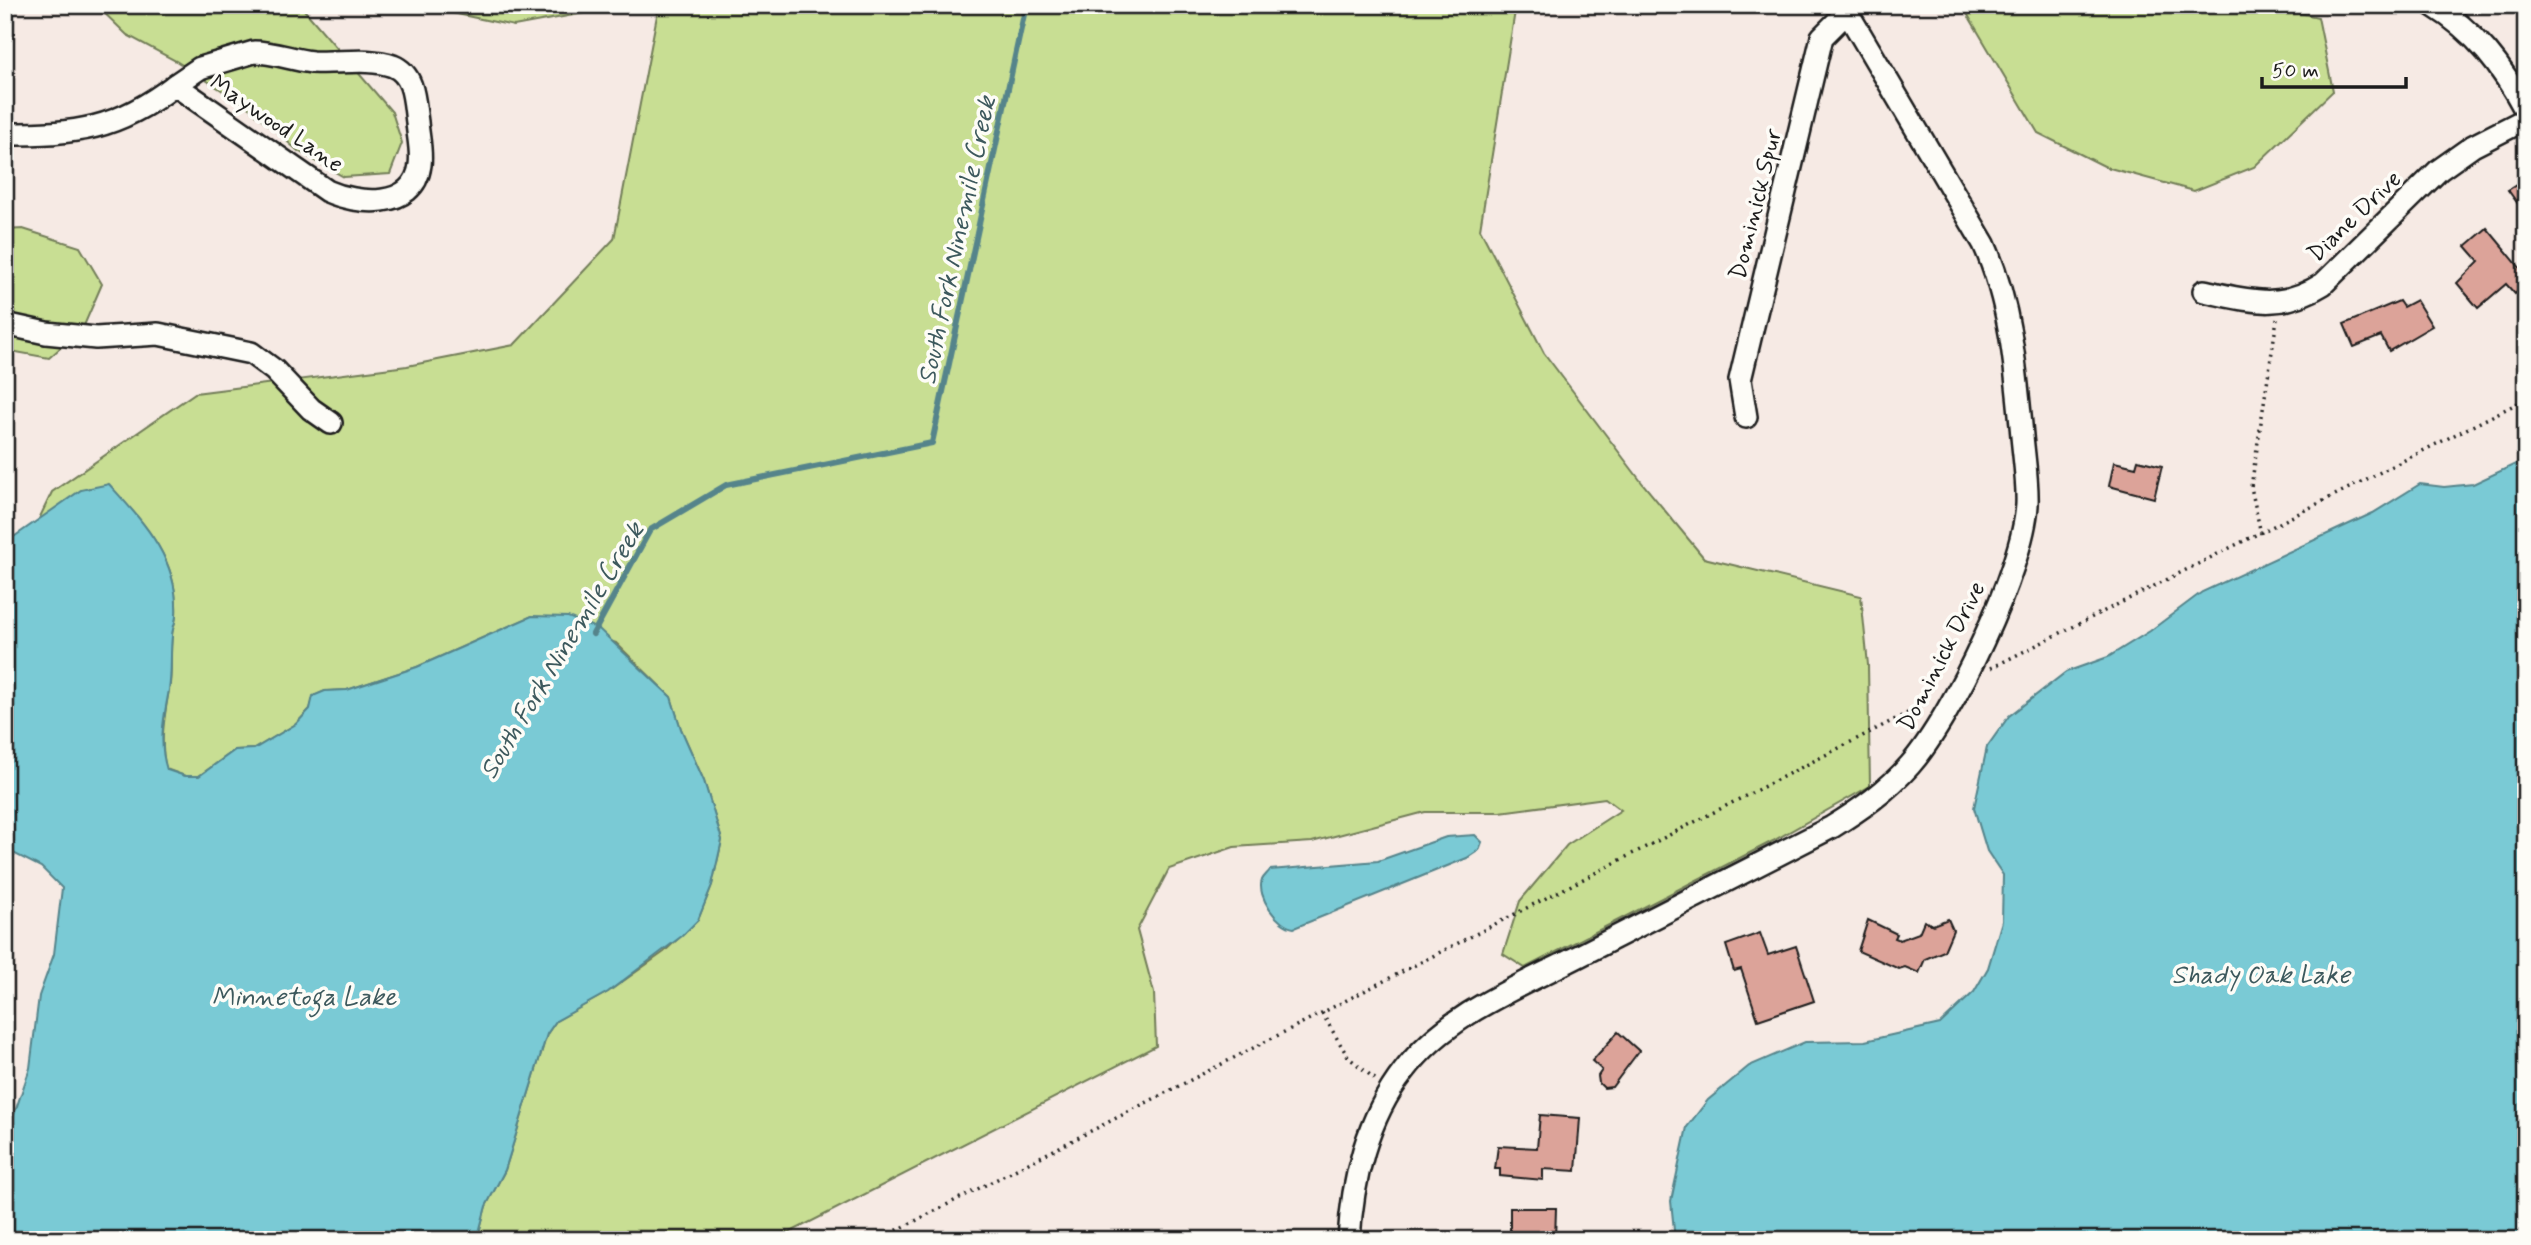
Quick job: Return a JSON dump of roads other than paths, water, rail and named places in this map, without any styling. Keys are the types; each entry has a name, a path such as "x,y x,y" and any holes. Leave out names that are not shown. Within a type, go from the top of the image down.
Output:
{"street":[{"path":"2432,5 2454,18 2486,46 2510,80 2526,111"},
{"name":"Dominick Spur","path":"1746,417 1740,380 1822,37 1845,9"},
{"name":"Dominick Drive","path":"1349,1240 1351,1198 1367,1142 1404,1070 1437,1038 1489,1000 1832,827 1874,800 1919,753 1962,682 2012,572 2027,505 2009,317 1998,276 1984,244 1845,9"},
{"name":"Maywood Lane","path":"5,134 68,134 99,128 131,116 174,85 200,68 254,52 314,62 393,66 405,76 413,89 420,167 413,181 396,195 368,202 348,200 327,191 174,85"},
{"name":"Diane Drive","path":"2204,291 2254,302 2279,303 2302,297 2323,284 2439,170 2473,146 2526,119"},
{"path":"5,324 46,333 96,338 158,334 251,354 274,370 311,409 331,423"}],"water":[{"name":"Shady Oak Lake","path":"2526,459 2526,1240 1675,1240 1671,1201 1687,1127 1708,1100 1749,1066 1805,1042 1865,1041 1940,1024 1974,992 1988,968 2002,921 2003,875 1987,851 1974,808 1987,747 2009,716 2066,672 2108,657 2150,631 2202,592 2373,513 2420,484 2444,487 2473,484"},
{"name":"Minnetoga Lake","path":"109,484 146,527 172,576 176,615 163,730 167,770 185,776 199,776 235,750 254,749 296,724 310,709 313,696 325,691 347,690 417,667 532,616 568,617 599,629 671,697 681,729 704,781 722,840 712,885 698,920 682,936 608,992 556,1021 547,1034 505,1170 486,1206 477,1240 5,1240 5,1141 30,1068 39,996 54,954 62,888 41,867 5,849 5,543 81,490"},
{"path":"1475,835 1482,842 1479,850 1467,858 1294,928 1275,917 1262,894 1262,880 1270,870 1378,861 1446,837"}],"waterway":[{"name":"South Fork Ninemile Creek","path":"593,634 650,530 726,485 932,443 1026,5"}]}
